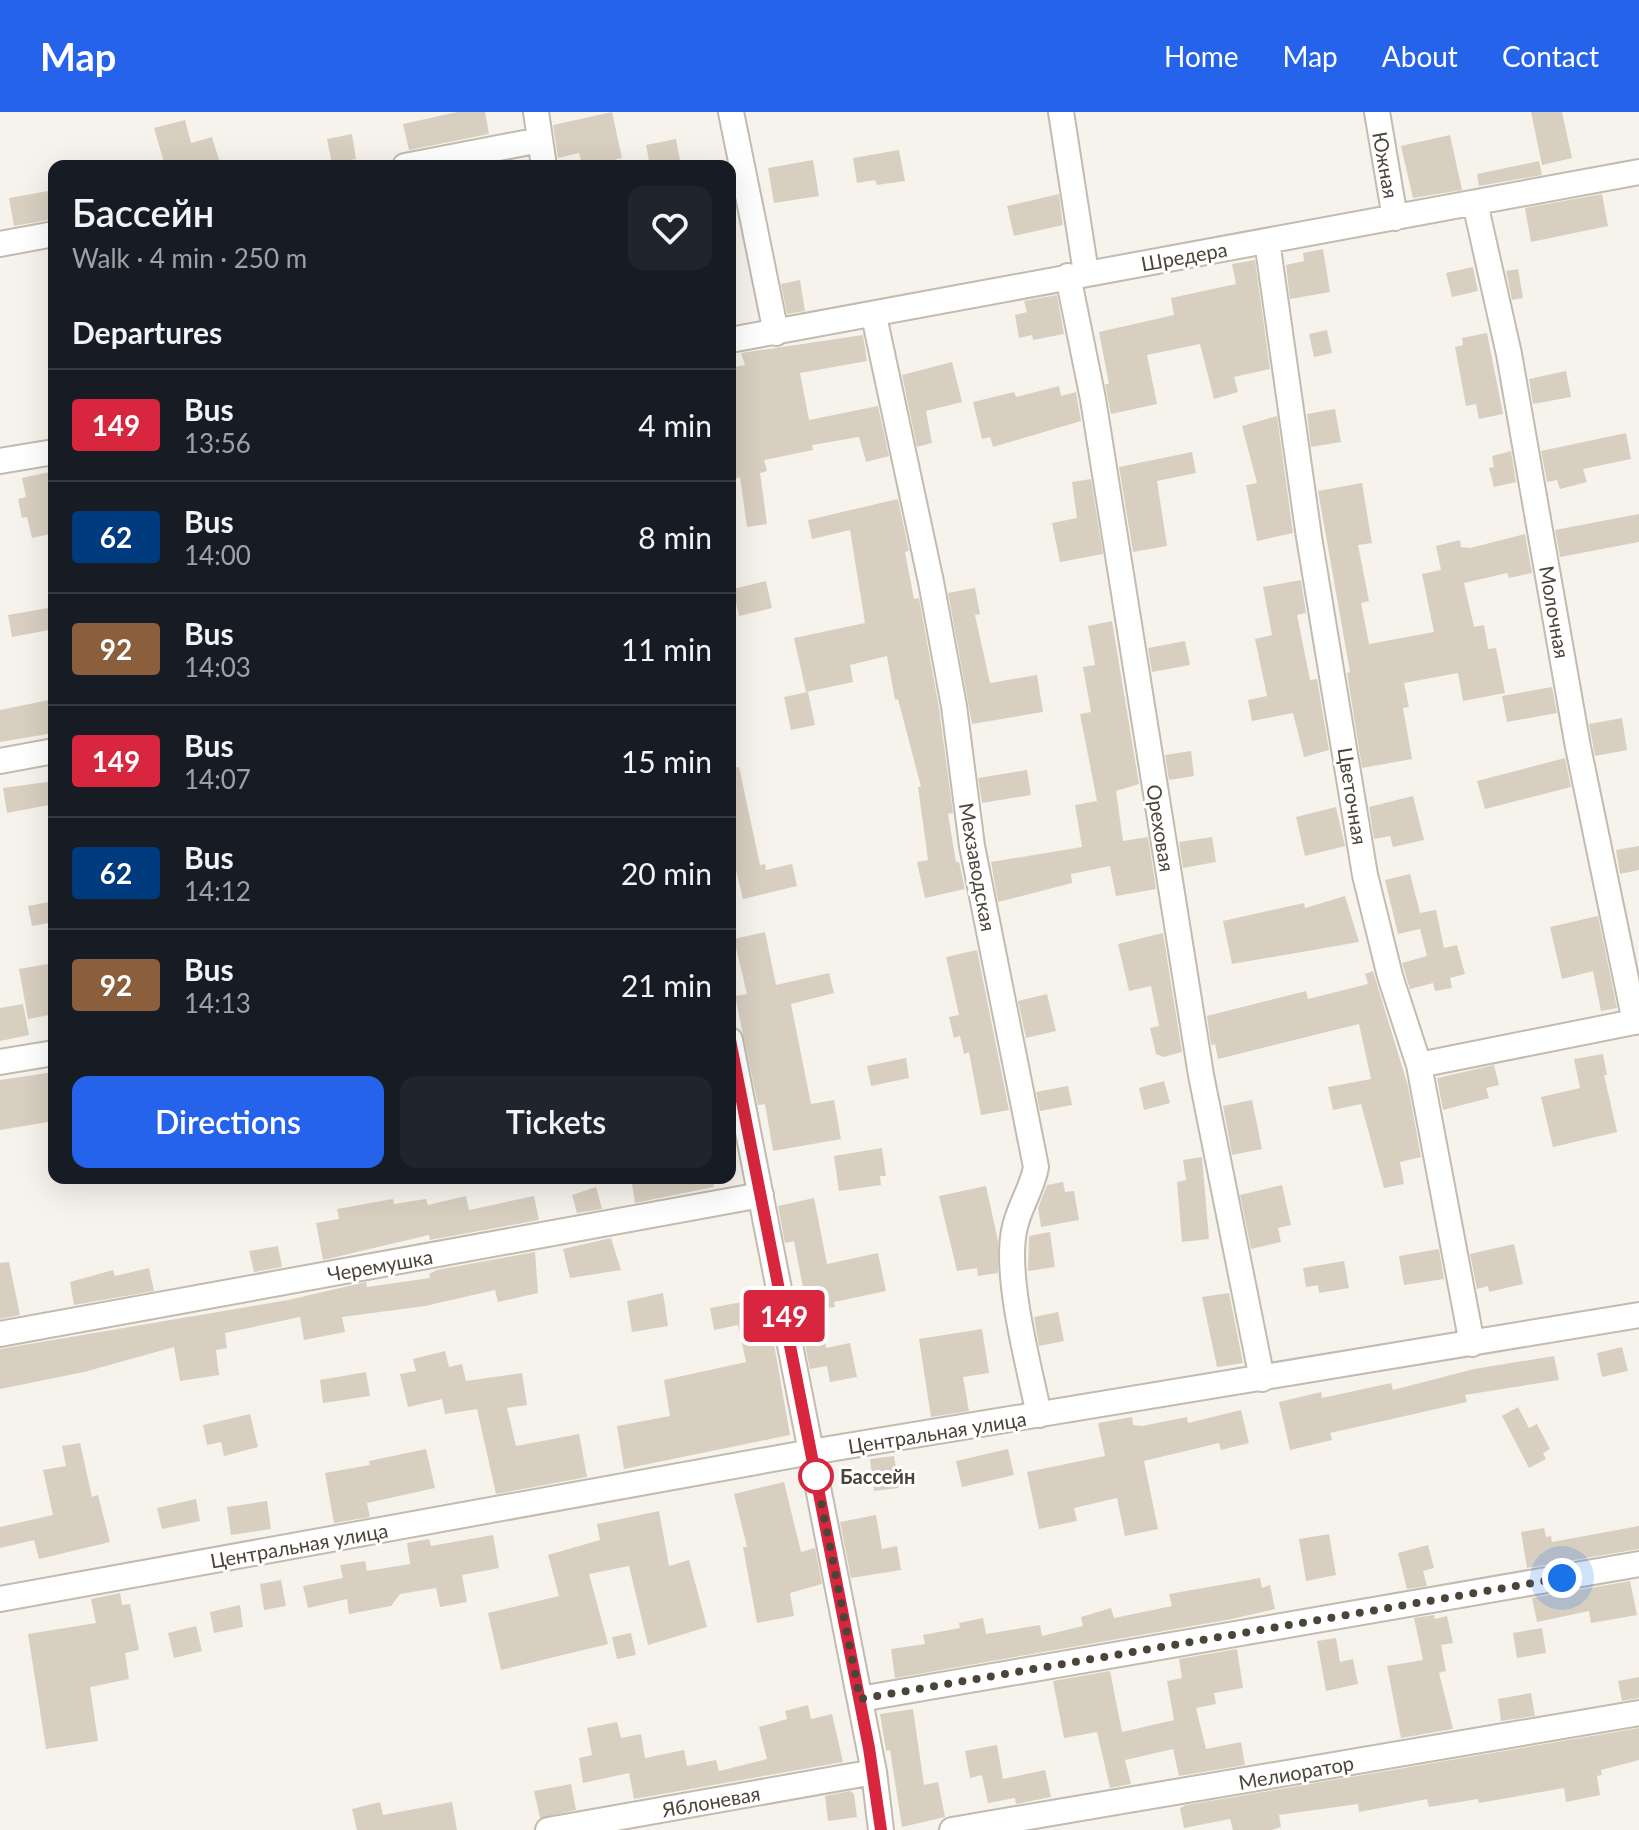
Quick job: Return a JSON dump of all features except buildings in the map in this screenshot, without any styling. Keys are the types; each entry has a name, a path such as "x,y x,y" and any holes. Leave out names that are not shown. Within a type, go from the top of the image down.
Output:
{"street":[{"path":"536,112 543,160"},
{"path":"731,112 776,333"},
{"name":"Ореховая","path":"1061,112 1093,399 1201,1075 1262,1379"},
{"name":"Южная","path":"1377,112 1395,218"},
{"path":"436,160 540,140"},
{"name":"Шредера","path":"736,339 874,316 1077,274 1639,172"},
{"name":"Молочная","path":"1475,203 1509,354 1578,747 1637,1021"},
{"path":"0,244 48,235"},
{"name":"Цветочная","path":"1267,241 1309,537 1365,875 1390,976 1419,1065 1472,1344"},
{"name":"Мехзаводская","path":"874,316 934,598 954,706 972,846 1036,1167 1032,1187 1015,1222 1012,1254 1039,1415"},
{"path":"0,461 48,453"},
{"path":"0,761 48,752"},
{"path":"1419,1065 1637,1021"},
{"path":"0,1062 48,1054"},
{"path":"736,1070 874,1772 881,1830"},
{"name":"Черемушка","path":"0,1334 761,1195"},
{"name":"Центральная улица","path":"0,1599 811,1452 1639,1315"},
{"path":"860,1699 1639,1564"},
{"name":"Мелиоратор","path":"952,1830 1639,1713"},
{"name":"Яблоневая","path":"548,1830 874,1772"}],"bus line":[{"name":"149","path":"736,1071 874,1772 881,1830"}],"place":[{"name":"Бассейн","path":"816,1476"}],"route":[{"path":"816,1476 860,1699 1562,1578"}]}
